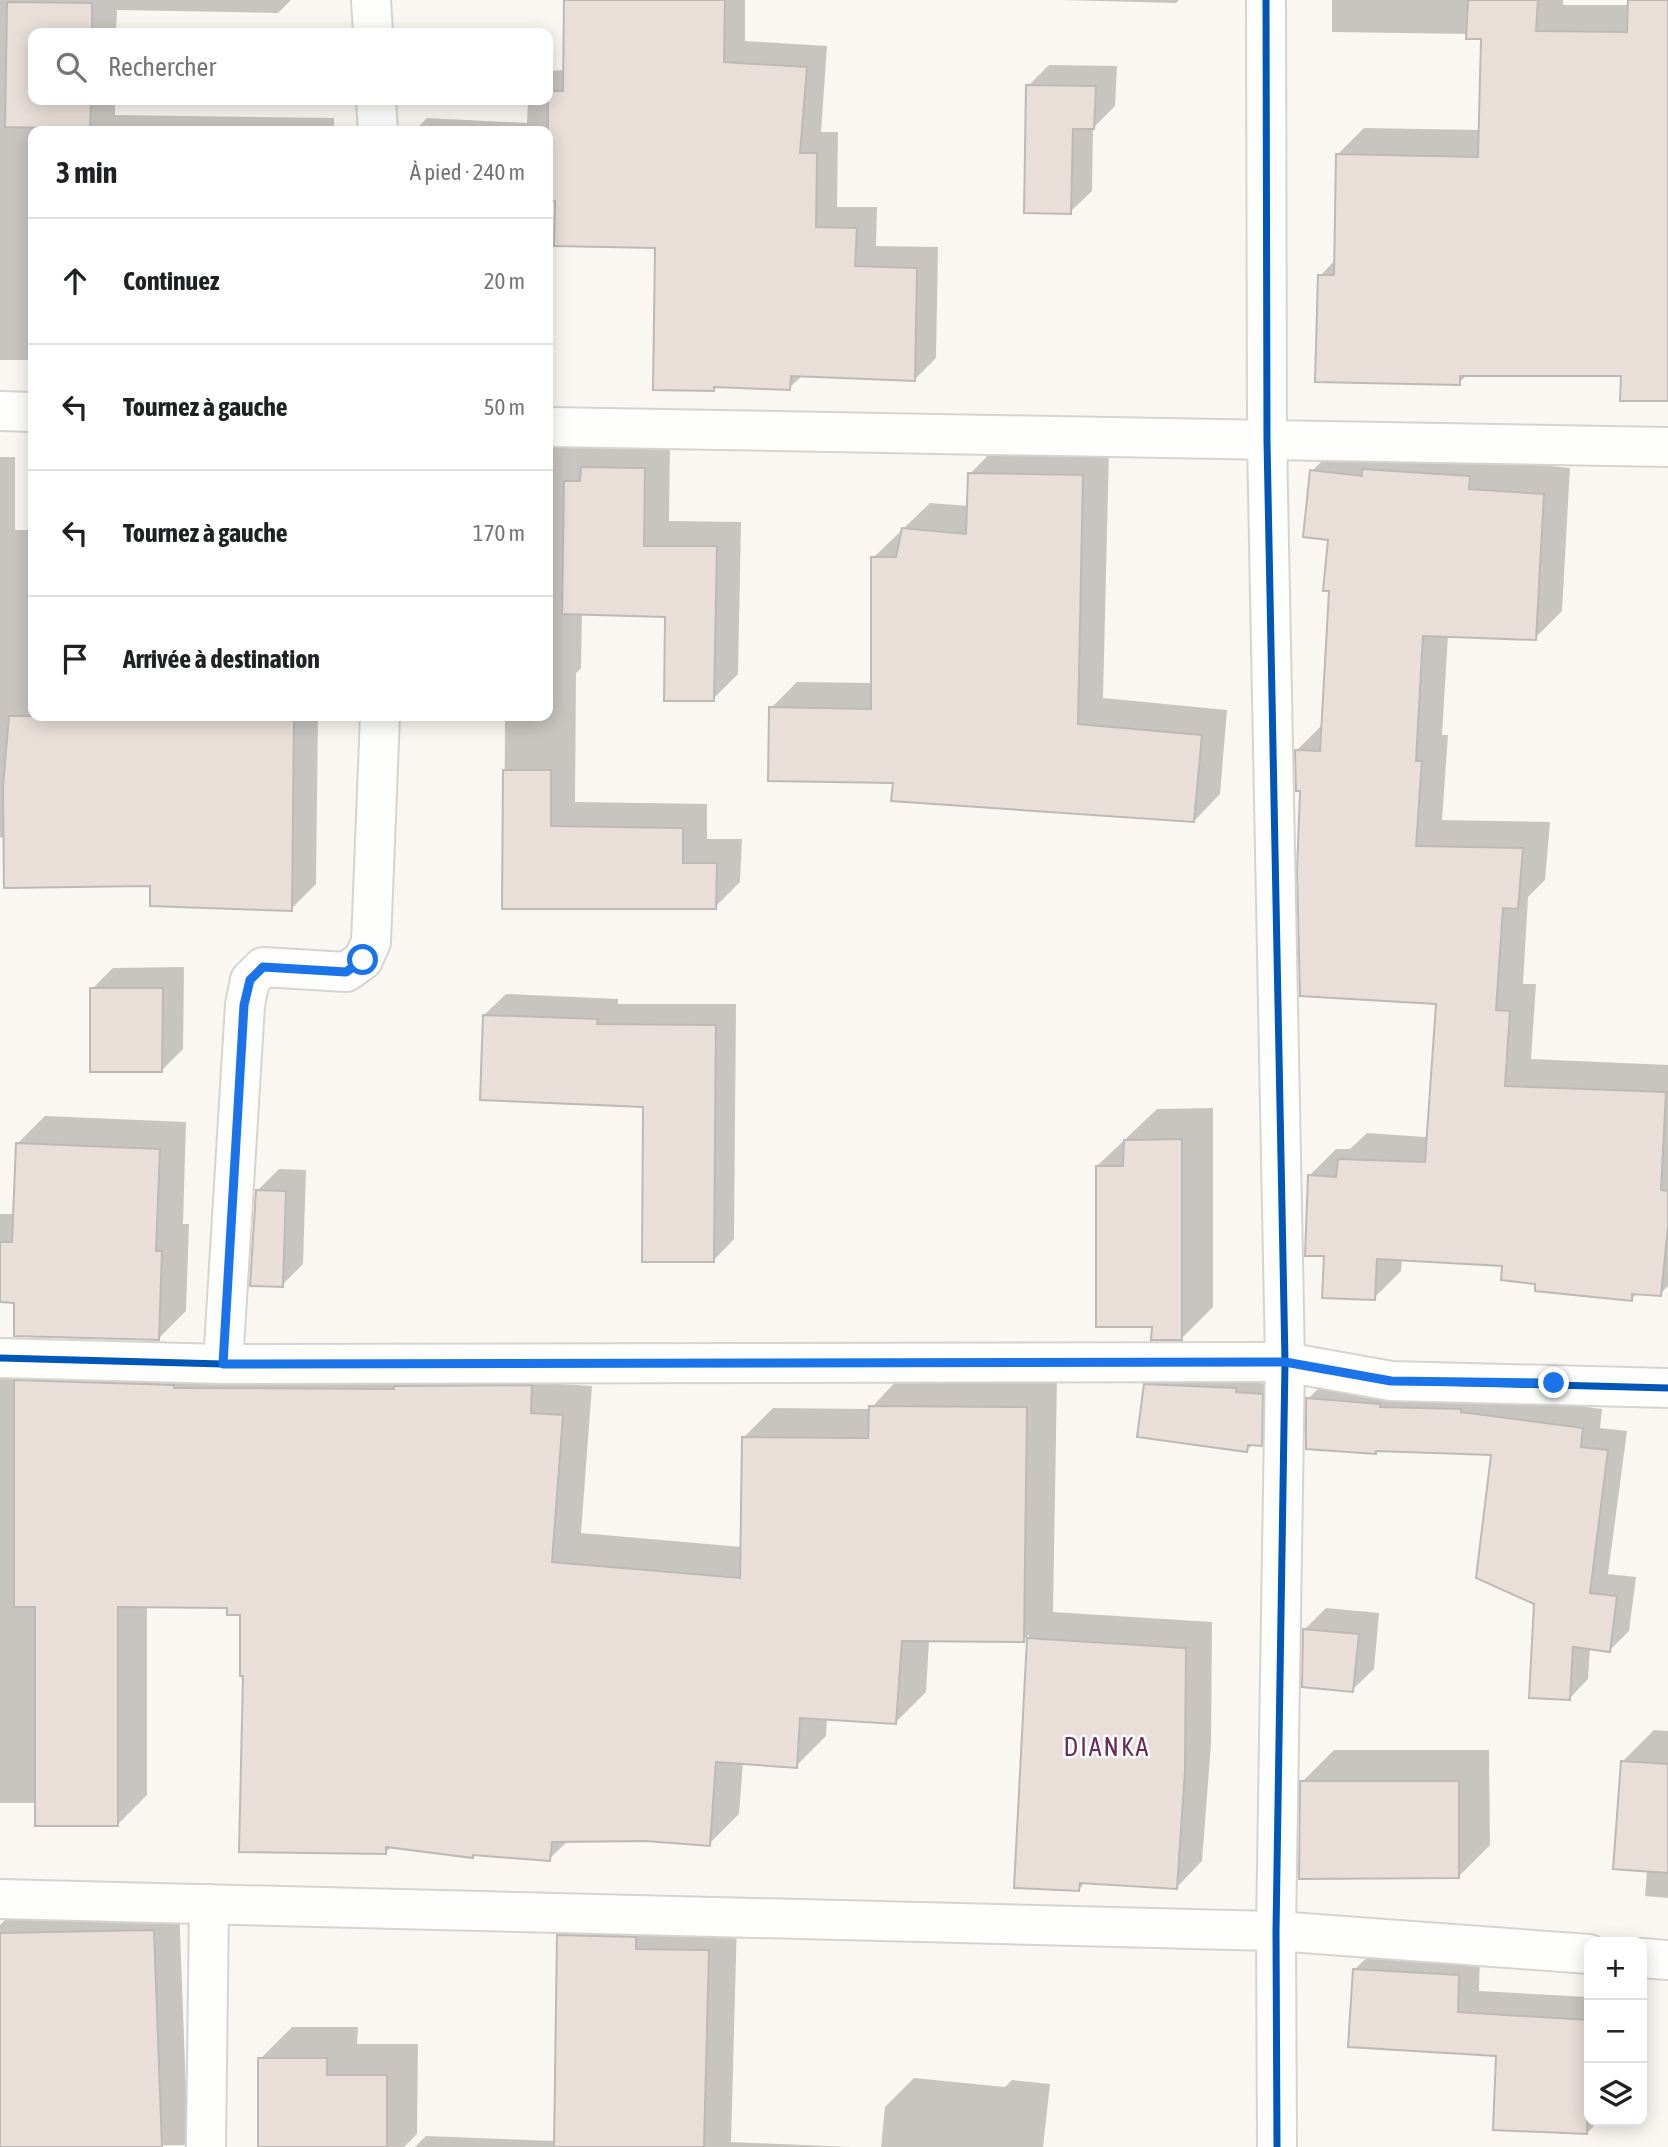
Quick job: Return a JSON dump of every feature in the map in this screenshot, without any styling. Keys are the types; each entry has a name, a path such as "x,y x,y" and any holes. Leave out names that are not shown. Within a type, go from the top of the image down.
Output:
{"street":[{"path":"371,0 373,28"},
{"path":"1266,0 1267,441 1285,1362 1276,1931 1277,2147"},
{"path":"376,105 378,126"},
{"path":"0,411 28,412"},
{"path":"553,427 1668,447"},
{"path":"223,1364 244,1005 250,980 263,967 346,972 363,960 370,942 380,721"},
{"path":"0,1358 223,1364 1285,1362 1391,1381 1668,1388"},
{"path":"0,1899 1276,1931 1584,1954"},
{"path":"206,2147 209,1904"},
{"path":"1647,1958 1668,1959"}],"building":[{"path":"564,0 725,0 724,62 807,67 800,153 817,153 816,227 857,228 855,266 917,268 915,381 791,376 790,390 714,387 714,391 653,390 655,248 554,246 553,126 548,126 548,105 553,105 553,91 563,91"},
{"path":"1468,0 1538,0 1536,31 1627,32 1628,0 1668,0 1668,401 1620,401 1621,376 1460,376 1460,385 1315,382 1318,275 1334,275 1336,154 1478,157 1481,39 1466,39"},
{"path":"7,2 92,3 92,28 28,28 28,105 91,105 90,126 5,127"},
{"path":"1026,85 1096,86 1094,129 1073,129 1071,214 1024,213"},
{"path":"581,467 645,468 644,546 717,546 714,701 664,701 665,617 562,614 564,481 580,481"},
{"path":"1362,469 1470,476 1469,489 1544,494 1536,640 1423,636 1416,761 1422,761 1416,846 1523,848 1518,909 1503,908 1496,1010 1510,1011 1505,1086 1666,1092 1661,1190 1668,1191 1668,1226 1661,1296 1632,1294 1632,1301 1535,1291 1535,1284 1501,1280 1502,1266 1377,1259 1375,1300 1322,1298 1324,1256 1305,1256 1308,1175 1336,1177 1338,1159 1425,1162 1436,1004 1300,996 1297,872 1300,791 1296,791 1295,750 1320,751 1329,591 1323,591 1328,540 1303,537 1310,470 1362,476"},
{"path":"968,473 1083,475 1078,724 1202,735 1194,822 891,801 893,783 768,781 769,707 871,709 871,557 896,557 902,528 966,534"},
{"path":"9,716 28,716 28,721 294,721 292,911 150,906 150,886 4,888 3,787"},
{"path":"503,770 551,770 551,826 683,828 683,863 717,863 716,909 502,909"},
{"path":"90,988 163,988 162,1072 90,1072"},
{"path":"483,1015 598,1019 597,1024 716,1025 714,1262 642,1262 643,1107 480,1100"},
{"path":"1182,1139 1182,1340 1151,1340 1152,1327 1096,1327 1096,1166 1123,1166 1124,1140"},
{"path":"16,1143 160,1149 156,1251 162,1251 159,1340 14,1336 14,1303 0,1302 0,1242 12,1242"},
{"path":"256,1190 286,1191 283,1287 250,1286"},
{"path":"14,1380 174,1385 174,1388 394,1389 394,1386 532,1385 531,1413 563,1415 552,1562 740,1578 742,1437 868,1438 869,1406 1027,1407 1024,1642 902,1641 896,1724 800,1718 797,1768 716,1762 710,1846 646,1841 552,1842 550,1861 473,1855 473,1858 386,1847 386,1854 239,1852 243,1676 240,1676 240,1615 227,1615 227,1608 118,1607 118,1826 35,1826 35,1607 14,1607"},
{"path":"1144,1384 1236,1388 1236,1392 1263,1394 1262,1446 1248,1445 1247,1452 1137,1437"},
{"path":"1306,1398 1380,1404 1380,1407 1461,1409 1461,1412 1583,1428 1581,1447 1608,1450 1590,1593 1617,1596 1610,1652 1573,1647 1570,1700 1529,1698 1534,1604 1476,1578 1491,1455 1376,1451 1376,1454 1306,1449"},
{"path":"1303,1629 1359,1634 1353,1692 1302,1687"},
{"path":"1027,1638 1186,1648 1185,1771 1177,1889 1080,1883 1079,1891 1014,1888"},
{"path":"1621,1761 1668,1764 1668,1873 1613,1869"},
{"path":"1300,1781 1459,1781 1459,1878 1299,1879"},
{"path":"154,1930 162,2147 0,2147 0,1933"},
{"path":"557,1935 636,1937 636,1949 709,1950 704,2147 554,2147"},
{"path":"1353,1969 1459,1975 1458,2012 1584,2020 1584,2126 1587,2126 1587,2134 1493,2130 1496,2056 1348,2047"},
{"path":"258,2058 327,2058 327,2075 387,2075 387,2147 258,2147"}],"cycle path":[{"path":"1266,0 1267,441 1285,1362 1276,1931 1277,2147"},
{"path":"0,1358 223,1364 1285,1362 1391,1381 1668,1388"}],"district":[{"name":"DIANKA","path":"1107,1747"}],"route":[{"path":"363,960 346,972 263,967 250,980 244,1005 223,1364 1285,1362 1391,1381 1554,1383"}]}
